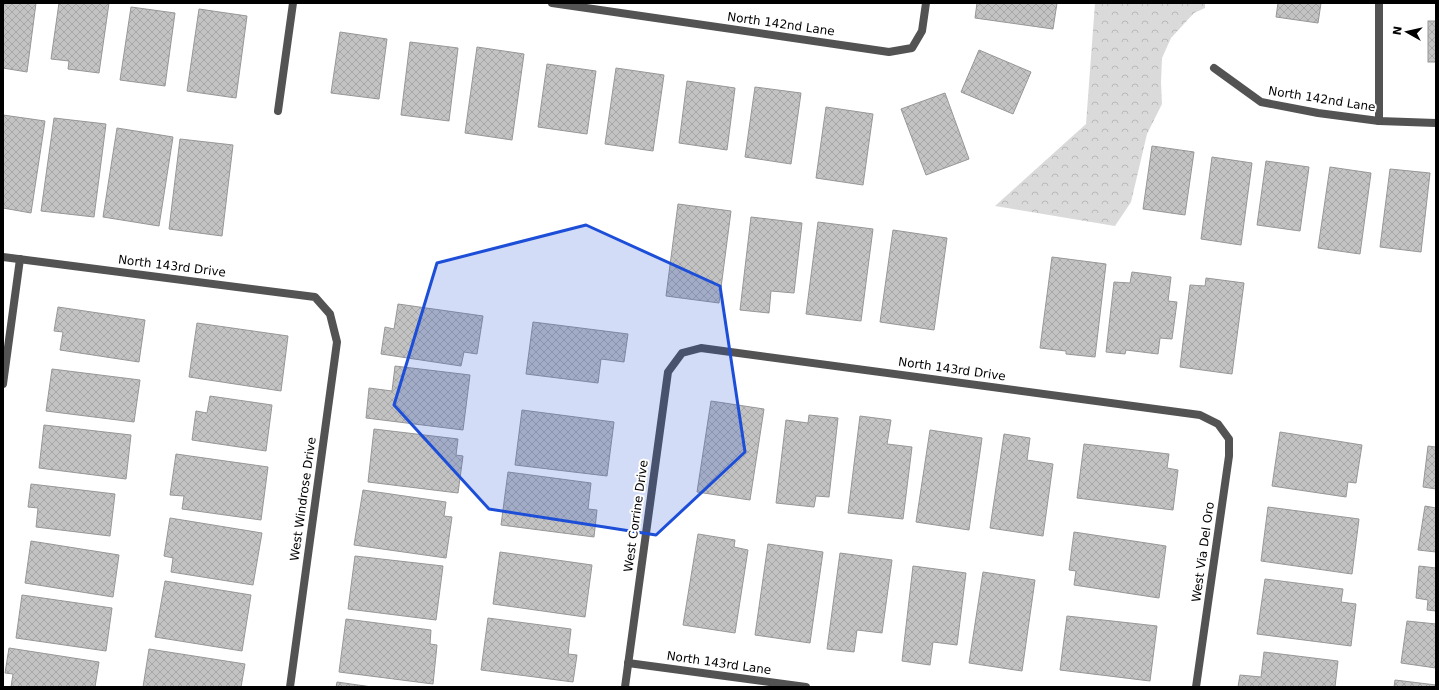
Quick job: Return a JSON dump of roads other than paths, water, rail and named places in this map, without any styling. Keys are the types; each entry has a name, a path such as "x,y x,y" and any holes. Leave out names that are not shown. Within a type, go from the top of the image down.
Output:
{"street":[{"path":"278,111 293,3"},
{"name":"North 142nd Lane","path":"552,3 611,7 889,52 912,48 922,31 926,3"},
{"path":"1378,3 1379,120"},
{"name":"North 142nd Lane","path":"1214,68 1261,102 1318,113 1379,120 1436,123"},
{"name":"North 143rd Drive","path":"3,257 315,297 330,314"},
{"path":"3,384 20,259"},
{"name":"West Windrose Drive","path":"290,687 337,342 330,314"},
{"name":"North 143rd Drive","path":"682,354 701,348 1200,415 1218,424"},
{"name":"West Corrine Drive","path":"625,687 668,372 682,354"},
{"name":"West Via Del Oro","path":"1196,687 1229,456 1229,439 1218,424"},
{"name":"North 143rd Lane","path":"628,663 806,687"}]}
